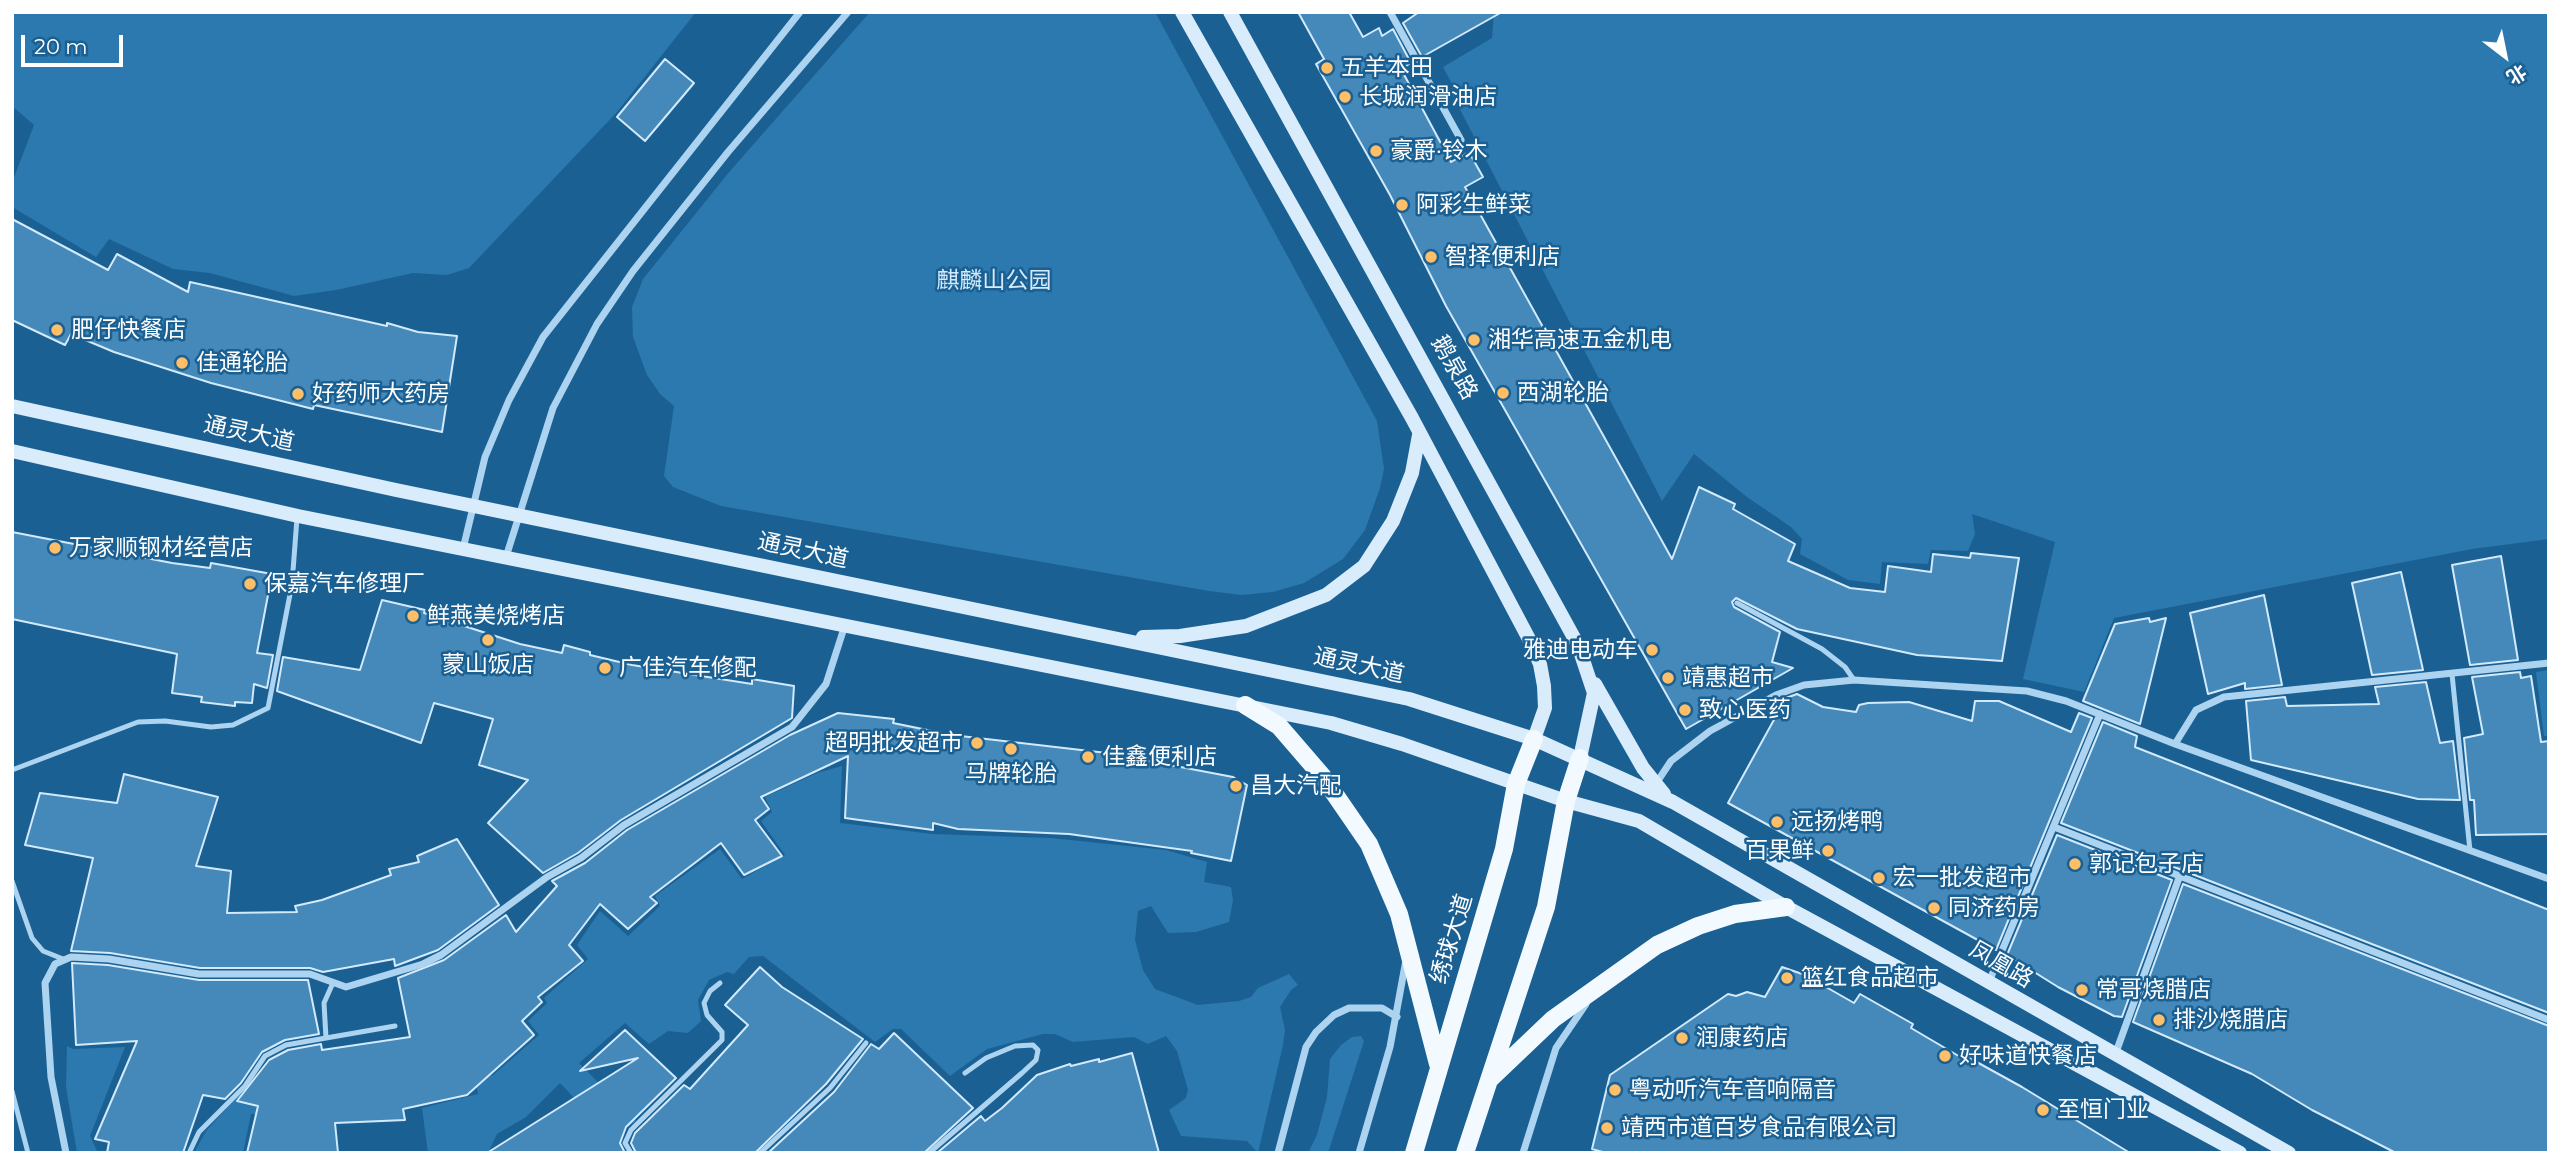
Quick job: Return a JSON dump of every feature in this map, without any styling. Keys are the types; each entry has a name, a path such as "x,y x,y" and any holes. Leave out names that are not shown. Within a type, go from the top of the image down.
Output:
{"main road":[{"path":"1182,12 1420,433 1540,664 1545,708 1534,740"},
{"name":"鹅泉路","path":"1230,12 1441,392 1587,666 1594,693 1580,758"},
{"name":"通灵大道","path":"12,406 1409,699 1580,758"},
{"path":"1113,638 1180,636 1246,626 1326,595 1364,566 1393,521 1412,473 1420,433"},
{"path":"12,451 298,516 1245,705 1355,730 1566,801 1639,821 1786,906 2240,1153"},
{"path":"1587,666 1608,710 1655,786 1672,802"},
{"path":"1245,705 1279,726 1346,809 1387,881 1439,1066"},
{"name":"绣球大道","path":"1414,1153 1504,849 1516,784 1534,740"},
{"path":"1465,1153 1546,906 1566,801 1580,758"},
{"name":"凤凰路","path":"1580,758 1672,802 2289,1153"},
{"path":"1487,1081 1553,1020 1657,945 1698,926 1735,914 1786,906"}],"street":[{"path":"463,549 485,457 497,426 543,337 800,12"},
{"path":"506,558 517,514 553,408 580,352 616,294 728,152 848,12"},
{"path":"1390,12 1461,140"},
{"path":"66,1153 51,1076 46,983 55,964 63,959 109,959 199,974 310,974 332,985 346,987 400,972 441,955 624,825 792,727 826,684 845,625"},
{"path":"2175,744 2196,710 2224,697 2549,663"},
{"path":"1655,786 1671,761 1685,748 1733,718 1804,685 1854,680 2027,691 2100,714 2175,744 2549,879"},
{"path":"1988,983 2100,714"},
{"path":"2054,827 2179,878 2549,1020"},
{"path":"2115,1056 2179,878"},
{"path":"1359,1153 1397,1017 1408,949"},
{"path":"1523,1153 1556,1048 1600,986"},
{"path":"1278,1153 1286,1134 1306,1047 1316,1032 1334,1015 1349,1008 1382,1008 1397,1017"}],"lane":[{"path":"12,770 138,722 165,721 211,727 233,725 268,708 292,584 298,516"},
{"path":"1737,603 1822,649 1845,667 1854,680"},
{"path":"2452,674 2470,851"},
{"path":"12,881 32,938 43,951 63,959"},
{"path":"631,1153 625,1143 631,1130 722,1040 722,1032 707,1015 704,1003 710,991 720,983"},
{"path":"326,1038 324,1003 332,985"},
{"path":"189,1153 199,1132 244,1086 265,1056 286,1045 395,1026"},
{"path":"760,1153 830,1088 866,1043"},
{"path":"929,1153 1036,1060 1038,1051 1034,1045 1015,1046 986,1058 964,1073"},
{"path":"12,1091 28,1153"}],"green space":[{"path":"12,12 696,12 617,112 469,268 447,275 413,273 294,296 210,273 173,269 109,239 96,257 12,207 12,183 34,125 12,106"},
{"name":"麒麟山公园","path":"870,12 1155,12 1377,421 1384,469 1380,488 1365,530 1343,559 1304,583 1273,592 1242,595 721,506 673,487 664,476 674,406 660,394 647,375 633,337 632,307 643,279 730,171"},
{"path":"1494,12 2549,12 2549,539 2472,549 2114,618 2084,692 2023,679 2055,542 1972,514 1975,534 1968,551 1931,550 1928,564 1882,562 1880,584 1848,580 1800,554 1802,539 1791,527 1747,497 1694,454 1662,501 1451,92 1452,84 1443,67 1492,38"},
{"path":"2549,670 2549,736 2544,736 2536,672"},
{"path":"842,766 840,823 933,834 1051,838 1166,850 1207,862 1204,882 1231,887 1233,900 1229,922 1196,932 1168,933 1151,906 1138,911 1135,940 1143,970 1155,989 1198,1005 1239,1001 1251,997 1258,988 1289,974 1298,985 1291,990 1280,1007 1285,1030 1283,1045 1258,1153 1247,1141 1181,1136 1169,1110 1186,1098 1188,1090 1177,1051 1166,1036 1148,1044 1134,1037 1073,1042 1055,1034 1043,1034 987,1049 950,1076 901,1029 893,1029 875,1042 763,956 749,957 734,974 727,972 709,980 698,1000 701,1021 688,1033 668,1031 649,1044 625,1023 579,1063 636,1121 612,1138 560,1083 526,1117 497,1134 488,1153 428,1153 422,1108 478,1094 474,1071 483,1067 492,1076 539,1035 528,1021 547,1003 544,998 588,959 577,945 600,911 628,936 660,906 655,896 720,849 742,879 785,855 761,821 772,812 765,797 817,773"},
{"path":"1361,1036 1364,1041 1328,1153 1308,1153 1317,1135 1327,1097 1330,1059 1341,1045 1352,1037"},
{"path":"67,1046 73,1049 125,1047 90,1136 98,1153 77,1153 66,1087"},
{"path":"264,1067 272,1115 251,1114 243,1153 194,1153 206,1131"}],"building":[{"path":"1298,12 1349,12 1363,37 1379,28 1382,36 1393,29 1411,63 1401,69 1451,162 1469,152 1483,177 1465,187 1672,559 1699,487 1735,504 1733,509 1795,544 1788,561 1850,588 1885,592 1888,566 1931,572 1933,554 1970,558 1971,553 2019,558 2002,661 1917,655 1797,629 1736,598 1732,602 1734,607 1780,632 1772,662 1793,668 1686,729 1446,306 1390,195 1316,64 1324,59"},
{"path":"1419,12 1502,12 1422,57 1403,23"},
{"path":"665,59 694,83 645,141 617,117"},
{"path":"12,219 108,270 117,254 188,292 190,282 387,326 387,323 418,332 457,336 442,432 314,405 313,409 211,383 114,352 71,334 65,345 12,320"},
{"path":"12,532 172,563 210,568 211,563 272,574 257,653 273,655 267,688 254,684 252,703 235,702 235,706 201,702 202,697 172,693 177,654 12,619"},
{"path":"2501,556 2518,660 2470,665 2452,565"},
{"path":"2401,572 2423,670 2372,675 2352,583"},
{"path":"2264,595 2282,685 2245,689 2245,683 2208,694 2190,613"},
{"path":"382,600 425,610 424,613 520,644 562,653 564,645 590,652 590,655 632,665 752,684 752,679 794,686 792,718 621,820 578,853 543,873 488,823 528,780 479,765 493,719 434,703 421,743 277,691 283,657 360,670"},
{"path":"2149,618 2150,622 2166,618 2140,724 2083,701 2115,624"},
{"path":"2520,672 2521,678 2531,676 2541,742 2549,741 2549,834 2476,835 2474,800 2470,800 2464,738 2483,734 2472,677"},
{"path":"2426,682 2440,743 2453,741 2460,800 2418,799 2251,760 2246,701 2285,697 2287,706 2379,704 2375,687"},
{"path":"1797,694 1823,707 1856,712 1859,705 1868,703 1909,702 1972,721 1975,701 1999,701 2071,732 2079,713 2092,718 1996,950 1728,803 1786,698"},
{"path":"838,713 894,719 893,723 952,735 1107,753 1233,777 1247,785 1231,861 1191,853 1192,851 1069,834 958,829 933,823 933,830 845,818 848,756 761,797 769,809 755,820 782,856 744,875 721,843 650,897 657,903 628,929 600,904 569,945 583,961 538,997 542,1002 522,1021 534,1035 467,1095 403,1109 405,1120 335,1123 338,1153 247,1153 258,1106 237,1101 269,1060 288,1050 321,1044 322,1050 410,1037 398,978 444,960 506,915 516,932 557,886 552,881 585,863 627,830 790,735"},
{"path":"2103,722 2137,736 2135,747 2549,910 2549,1013 2061,823"},
{"path":"124,774 218,797 196,866 231,871 227,913 297,912 295,906 322,900 391,875 389,869 419,862 417,856 457,839 499,905 438,950 395,966 394,959 323,972 310,968 200,968 110,953 71,951 93,858 25,845 40,793 117,803"},
{"path":"2057,835 2172,880 2122,1017 2114,1016 2058,987 2007,955"},
{"path":"2183,884 2549,1026 2549,1153 2396,1153 2312,1110 2252,1074 2133,1022"},
{"path":"72,963 108,965 199,980 308,980 319,1034 285,1040 262,1052 241,1083 225,1099 203,1095 183,1153 107,1153 109,1142 95,1139 137,1041 76,1045"},
{"path":"760,967 782,987 863,1039 826,1084 755,1153 636,1153 631,1143 635,1133 684,1085 690,1089 748,1025 725,1005"},
{"path":"1782,967 1805,975 1854,1003 1860,994 1913,1024 1911,1028 1962,1058 1964,1055 2022,1087 2130,1153 1606,1153 1592,1149 1610,1075 1728,994 1736,996 1747,992 1765,997"},
{"path":"625,1030 676,1078 626,1127 620,1143 625,1153 487,1153 638,1058 580,1071"},
{"path":"894,1033 973,1108 924,1153 768,1153 834,1092 871,1044 879,1049"},
{"path":"1132,1053 1159,1153 937,1153 981,1116 985,1121 1002,1108 1037,1075 1070,1064 1071,1066 1099,1059 1099,1062"}],"place":[{"name":"五羊本田","path":"1327,68"},
{"name":"长城润滑油店","path":"1345,97"},
{"name":"豪爵·铃木","path":"1376,151"},
{"name":"阿彩生鲜菜","path":"1402,205"},
{"name":"智择便利店","path":"1431,257"},
{"name":"肥仔快餐店","path":"57,330"},
{"name":"湘华高速五金机电","path":"1474,340"},
{"name":"佳通轮胎","path":"182,363"},
{"name":"西湖轮胎","path":"1503,393"},
{"name":"好药师大药房","path":"298,394"},
{"name":"万家顺钢材经营店","path":"55,548"},
{"name":"保嘉汽车修理厂","path":"250,584"},
{"name":"鲜燕美烧烤店","path":"413,616"},
{"name":"蒙山饭店","path":"488,640"},
{"name":"雅迪电动车","path":"1652,650"},
{"name":"广佳汽车修配","path":"605,668"},
{"name":"靖惠超市","path":"1668,678"},
{"name":"致心医药","path":"1685,710"},
{"name":"超明批发超市","path":"977,743"},
{"name":"马牌轮胎","path":"1011,749"},
{"name":"佳鑫便利店","path":"1088,757"},
{"name":"昌大汽配","path":"1236,786"},
{"name":"远扬烤鸭","path":"1777,822"},
{"name":"百果鲜","path":"1828,851"},
{"name":"郭记包子店","path":"2075,864"},
{"name":"宏一批发超市","path":"1879,878"},
{"name":"同济药房","path":"1934,908"},
{"name":"篮红食品超市","path":"1787,978"},
{"name":"常哥烧腊店","path":"2082,990"},
{"name":"排沙烧腊店","path":"2159,1020"},
{"name":"润康药店","path":"1682,1038"},
{"name":"好味道快餐店","path":"1945,1056"},
{"name":"粤动听汽车音响隔音","path":"1615,1090"},
{"name":"至恒门业","path":"2043,1110"},
{"name":"靖西市道百岁食品有限公司","path":"1607,1128"}]}
